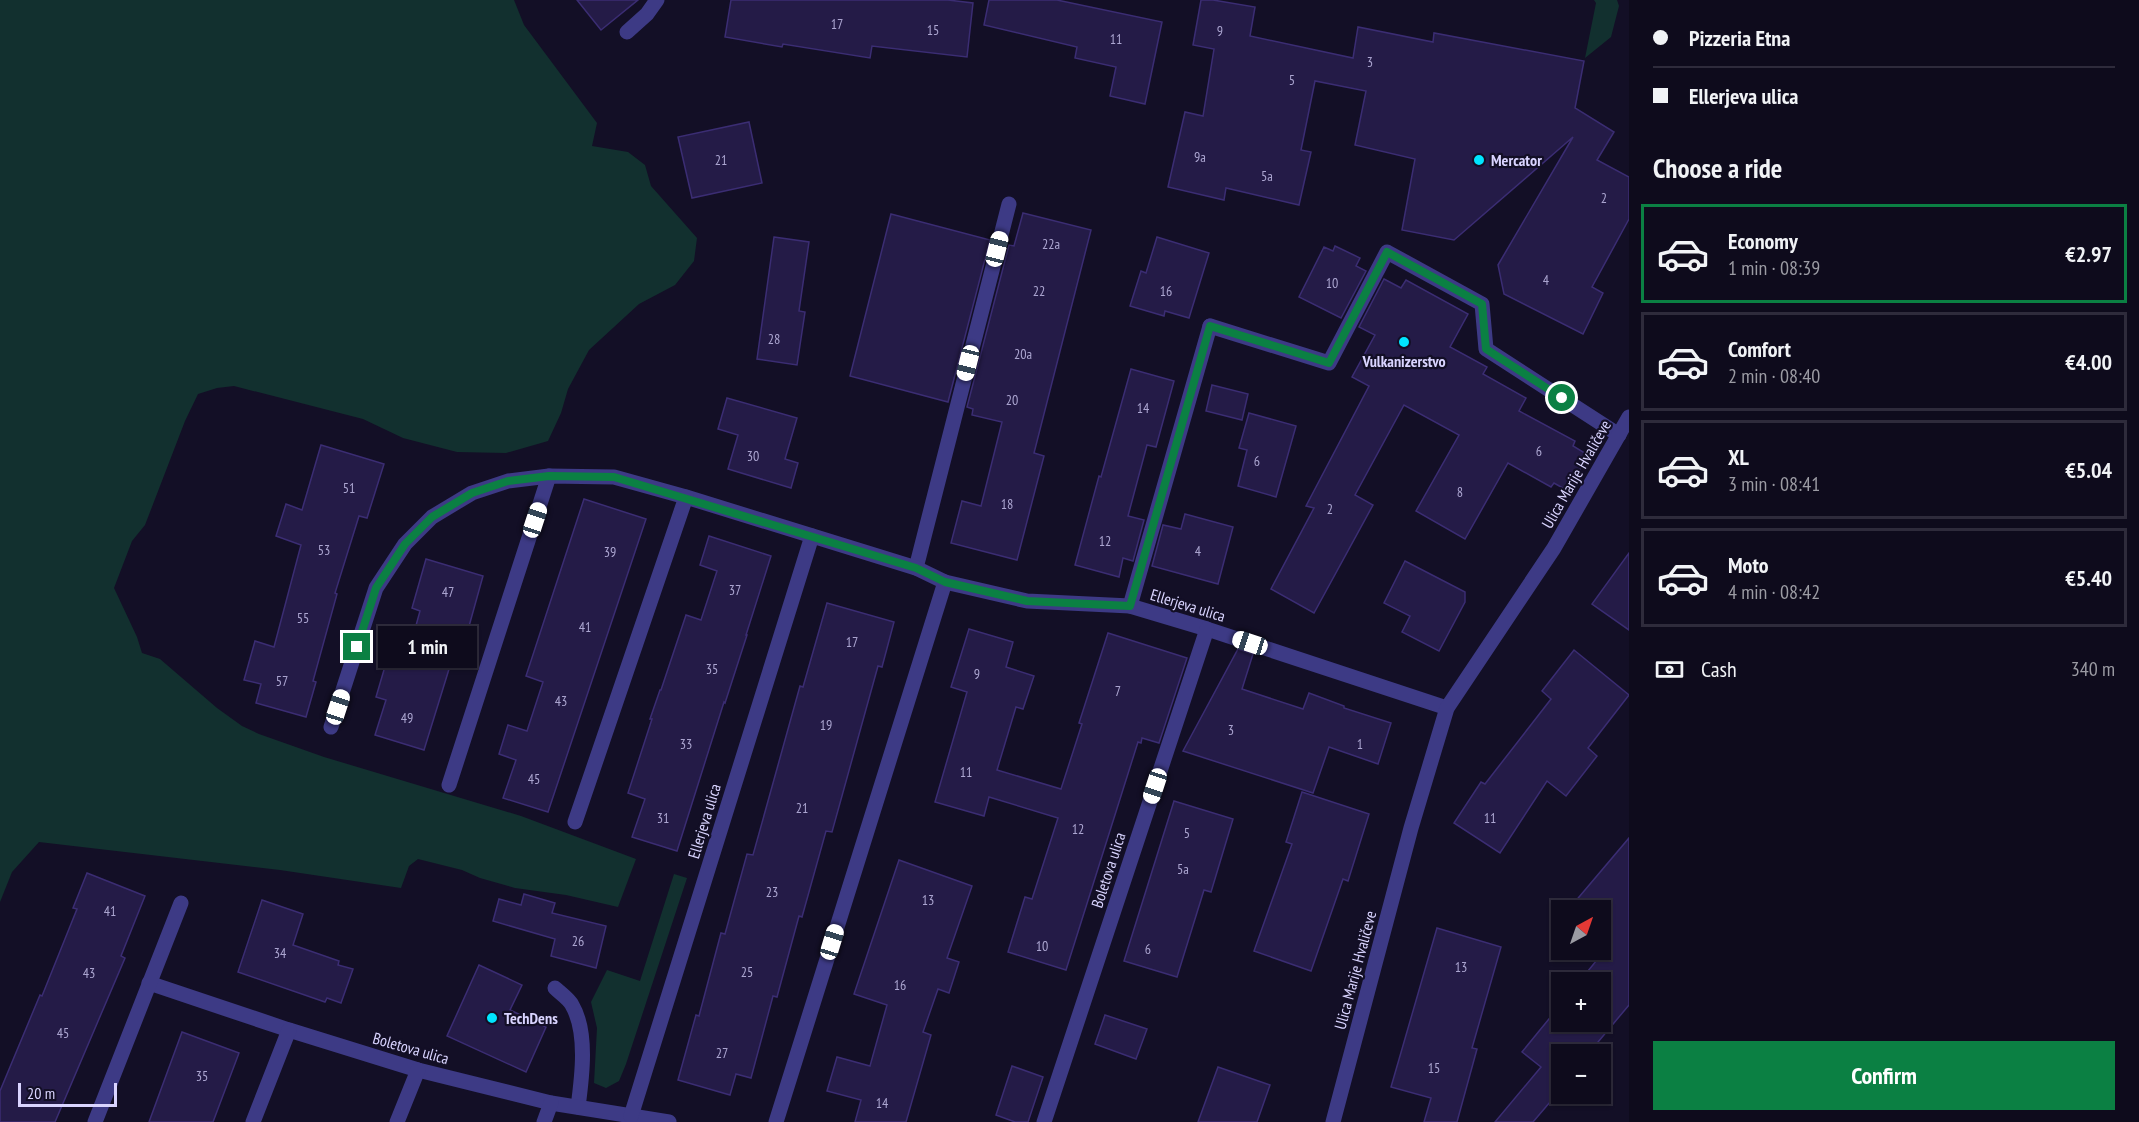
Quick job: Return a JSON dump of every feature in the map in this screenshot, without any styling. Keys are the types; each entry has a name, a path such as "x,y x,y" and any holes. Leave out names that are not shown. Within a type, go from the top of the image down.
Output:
{"street":[{"path":"627,32 647,14 657,0"},
{"path":"916,568 1009,204"},
{"path":"1130,606 1210,326 1329,363 1387,252 1482,304 1486,349 1619,435"},
{"name":"Ulica Marije Hvaličeve","path":"1333,1122 1411,828 1447,708 1554,548 1629,417"},
{"path":"449,784 549,476"},
{"name":"Ellerjeva ulica","path":"332,727 376,588 405,544 432,517 472,493 508,481 549,476 614,477 916,568 945,582 1027,601 1130,606 1447,708"},
{"path":"574,822 686,497"},
{"name":"Ellerjeva ulica","path":"631,1116 812,536"},
{"path":"776,1122 945,582"},
{"name":"Boletova ulica","path":"1044,1122 1207,629"},
{"path":"95,1122 181,903"},
{"name":"Boletova ulica","path":"150,983 418,1070 551,1103 669,1122"},
{"path":"555,988 572,1004 580,1031 583,1071 578,1107"},
{"path":"253,1122 289,1030"},
{"path":"397,1122 418,1070"},
{"path":"544,1122 551,1103"}],"green space":[{"path":"0,0 514,0 524,25 597,123 592,146 628,152 645,165 651,186 697,238 694,261 675,285 639,304 589,350 568,389 561,413 548,441 506,453 457,452 403,438 363,419 234,386 198,394 185,421 145,525 132,541 114,588 142,653 160,659 217,708 242,726 324,757 521,816 636,859 618,907 566,895 515,888 462,870 418,859 409,866 401,888 280,870 39,842 12,872 0,902"},
{"path":"1594,0 1617,0 1619,6 1611,37 1585,58 1596,3"},
{"path":"674,874 687,878 626,1064 619,1081 606,1088 594,1083 597,1028 591,1002 607,970 640,981"}],"building":[{"path":"577,0 638,0 601,30"},
{"path":"731,0 948,0 973,3 967,57 872,46 870,58 725,37"},
{"path":"989,0 1057,0 1162,22 1145,104 1110,96 1116,67 1075,58 1077,47 984,25"},
{"path":"1201,0 1255,7 1250,36 1353,58 1358,27 1433,42 1434,33 1584,61 1575,108 1614,132 1597,160 1629,177 1629,219 1592,287 1603,293 1583,334 1504,294 1498,265 1573,137 1454,240 1402,230 1415,159 1355,145 1366,91 1315,81 1301,150 1311,152 1299,205 1226,188 1224,200 1168,187 1185,112 1203,116 1214,49 1193,45"},
{"path":"749,122 762,183 692,198 678,137"},
{"path":"1023,213 1091,230 1034,453 1044,456 1017,560 951,543 962,501 981,506 1002,422 972,415 973,409 967,407 1009,245 1014,246"},
{"path":"891,214 990,240 948,402 850,376"},
{"path":"774,237 809,242 799,311 805,312 797,365 757,359"},
{"path":"1157,237 1209,253 1189,318 1165,311 1164,316 1130,306 1141,271 1146,273"},
{"path":"1335,246 1360,258 1356,266 1366,271 1341,318 1299,297 1324,247 1333,251"},
{"path":"1384,279 1401,288 1406,280 1468,314 1450,347 1487,367 1483,374 1526,398 1519,411 1575,441 1573,446 1588,455 1568,491 1554,483 1551,487 1508,463 1465,539 1416,511 1459,435 1404,405 1355,495 1373,505 1314,613 1271,589 1314,508 1306,506 1369,386 1352,377 1375,335 1359,327"},
{"path":"1131,369 1174,381 1156,447 1147,445 1128,516 1144,520 1133,561 1123,558 1119,577 1075,565"},
{"path":"1212,385 1248,394 1242,420 1206,411"},
{"path":"727,398 797,418 785,459 798,463 791,488 728,469 738,435 718,429"},
{"path":"1249,413 1296,426 1276,497 1238,486 1247,450 1239,448"},
{"path":"321,445 384,464 367,518 359,516 335,593 337,594 313,681 316,682 306,717 256,703 261,684 244,680 255,641 274,647 301,545 276,536 286,504 302,510"},
{"path":"584,499 646,519 548,812 503,798 516,760 499,754 508,725 527,731 543,682 526,676"},
{"path":"1185,514 1233,527 1218,584 1152,566 1163,525 1181,529"},
{"path":"709,536 771,556 677,851 632,837 645,799 628,793 652,719 650,719 686,615 701,620 717,571 700,565"},
{"path":"1629,553 1629,630 1592,604"},
{"path":"426,559 483,576 461,655 454,653 424,750 375,735 386,700 376,697 386,663 404,669 420,611 412,608"},
{"path":"1405,561 1465,592 1465,602 1439,651 1402,632 1410,616 1384,603"},
{"path":"827,603 894,622 882,667 878,666 832,832 826,831 802,917 799,916 777,997 773,996 751,1078 736,1074 730,1095 678,1080 696,1015 699,1016 721,933 725,934 747,854 753,855 800,686 803,687"},
{"path":"969,629 1013,642 1006,667 1034,676 1023,709 1016,707 997,770 1061,789 1082,724 1079,723 1108,633 1187,658 1159,743 1142,738 1141,743 1138,742 1066,970 1008,952 1025,897 1032,899 1058,818 989,797 984,816 935,802 967,692 951,687"},
{"path":"1238,649 1253,654 1242,689 1303,709 1309,693 1344,706 1344,708 1391,723 1378,764 1329,747 1313,793 1183,751"},
{"path":"1574,650 1629,695 1588,748 1597,756 1566,796 1547,781 1500,853 1454,823 1481,782 1485,784 1551,699 1542,691"},
{"path":"1302,792 1369,814 1348,881 1343,879 1311,971 1254,951 1292,844 1286,842"},
{"path":"1174,801 1233,819 1211,892 1204,890 1177,977 1124,961"},
{"path":"1629,838 1629,1005 1611,1027 1611,972 1587,972 1597,960 1611,960 1611,900 1576,900"},
{"path":"899,860 972,886 947,958 959,962 949,993 938,989 923,1032 931,1035 906,1122 855,1122 861,1100 827,1091 837,1057 870,1066 887,1005 854,994"},
{"path":"87,873 145,896 121,956 125,958 55,1122 0,1122 0,1091 77,909 73,908"},
{"path":"524,894 555,903 552,913 606,926 596,968 551,956 555,939 493,921 499,899 521,905"},
{"path":"262,900 303,914 293,945 339,961 338,965 353,969 341,1003 327,998 325,1002 238,972"},
{"path":"1437,928 1501,947 1472,1048 1477,1049 1457,1122 1424,1122 1431,1098 1391,1087"},
{"name":"TechDens","path":"479,965 522,985 510,1010 546,1027 526,1072 447,1036"},
{"path":"1105,1015 1147,1029 1136,1059 1095,1044"},
{"path":"1551,1016 1551,1032 1606,1032 1596,1044 1551,1044 1551,1101 1533,1122 1495,1122 1541,1067 1522,1052"},
{"path":"182,1032 239,1053 213,1122 149,1122"},
{"path":"1012,1066 1043,1077 1028,1122 1015,1122 996,1115"},
{"path":"1218,1067 1270,1085 1257,1122 1198,1122"}],"place":[{"name":"Mercator","path":"1479,160"},
{"name":"Vulkanizerstvo","path":"1404,342"},
{"name":"TechDens","path":"492,1018"}],"route":[{"path":"357,647 376,588 405,544 432,517 472,493 508,481 549,476 614,477 916,568 945,582 1027,601 1130,606 1210,326 1329,363 1387,252 1482,304 1486,349 1562,398"}]}
